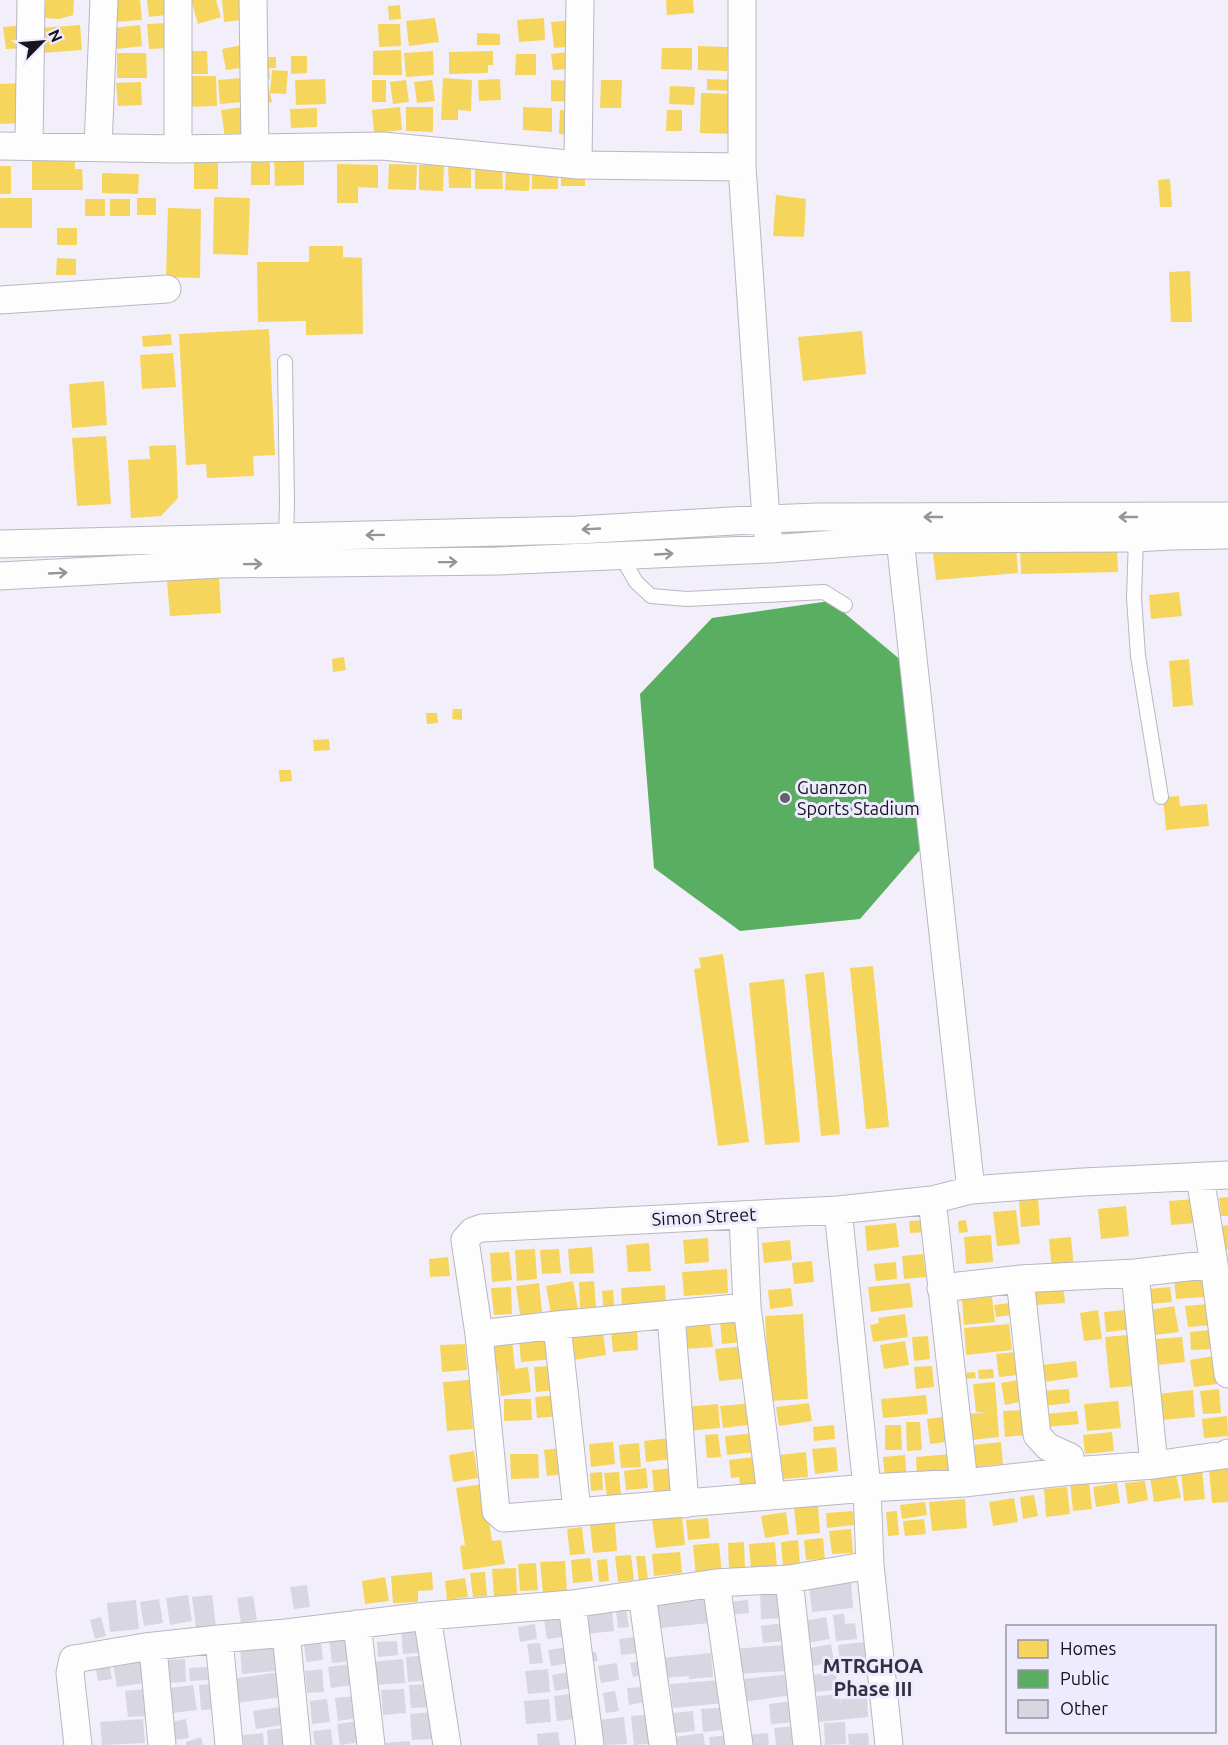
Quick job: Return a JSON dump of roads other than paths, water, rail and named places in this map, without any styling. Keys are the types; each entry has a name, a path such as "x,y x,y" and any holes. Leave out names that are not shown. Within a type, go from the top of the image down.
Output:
{"street":[{"path":"29,146 31,0"},
{"path":"98,147 104,0"},
{"path":"178,0 178,148"},
{"path":"253,0 255,147"},
{"path":"579,165 580,0"},
{"path":"742,0 742,167 770,549"},
{"path":"0,146 178,148 383,146 579,165 742,167"},
{"path":"0,300 167,288"},
{"path":"0,576 220,564 496,561 770,549 900,539 1136,538 1167,526 1228,516"},
{"path":"0,544 577,530 766,519 1167,526 1228,535"},
{"path":"900,539 971,1190"},
{"name":"Simon Street","path":"577,1511 504,1518 496,1511 479,1334 465,1240 473,1231 482,1228 838,1210 932,1200 971,1190 1228,1175"},
{"path":"1200,1177 1228,1374"},
{"path":"932,1200 964,1482"},
{"path":"838,1210 867,1488 870,1565 889,1745"},
{"path":"743,1216 747,1307 771,1495"},
{"path":"941,1288 1020,1279 1135,1272 1214,1264"},
{"path":"1135,1272 1154,1465"},
{"path":"1020,1279 1037,1436 1048,1447 1070,1457 1072,1471"},
{"path":"479,1334 747,1307"},
{"path":"671,1314 685,1504"},
{"path":"557,1325 577,1511 964,1482 1154,1465 1228,1453"},
{"path":"78,1745 70,1673 73,1659 145,1647 153,1648 427,1616 572,1604 716,1583 789,1579 870,1565"},
{"path":"789,1579 807,1745"},
{"path":"716,1583 739,1745"},
{"path":"642,1594 663,1745"},
{"path":"572,1604 590,1745"},
{"path":"427,1616 447,1745"},
{"path":"357,1624 371,1745"},
{"path":"286,1633 297,1745"},
{"path":"219,1639 230,1745"},
{"path":"153,1648 162,1745"}],"lane":[{"path":"285,362 286,537"},
{"path":"1136,538 1134,598 1138,656 1161,797"},
{"path":"629,555 628,568 636,582 651,596 687,599 824,592 845,605"}],"place":[{"name":"Guanzon Sports Stadium","path":"785,798"}],"district":[{"name":"MTRGHOA Phase III","path":"873,1678"}]}
